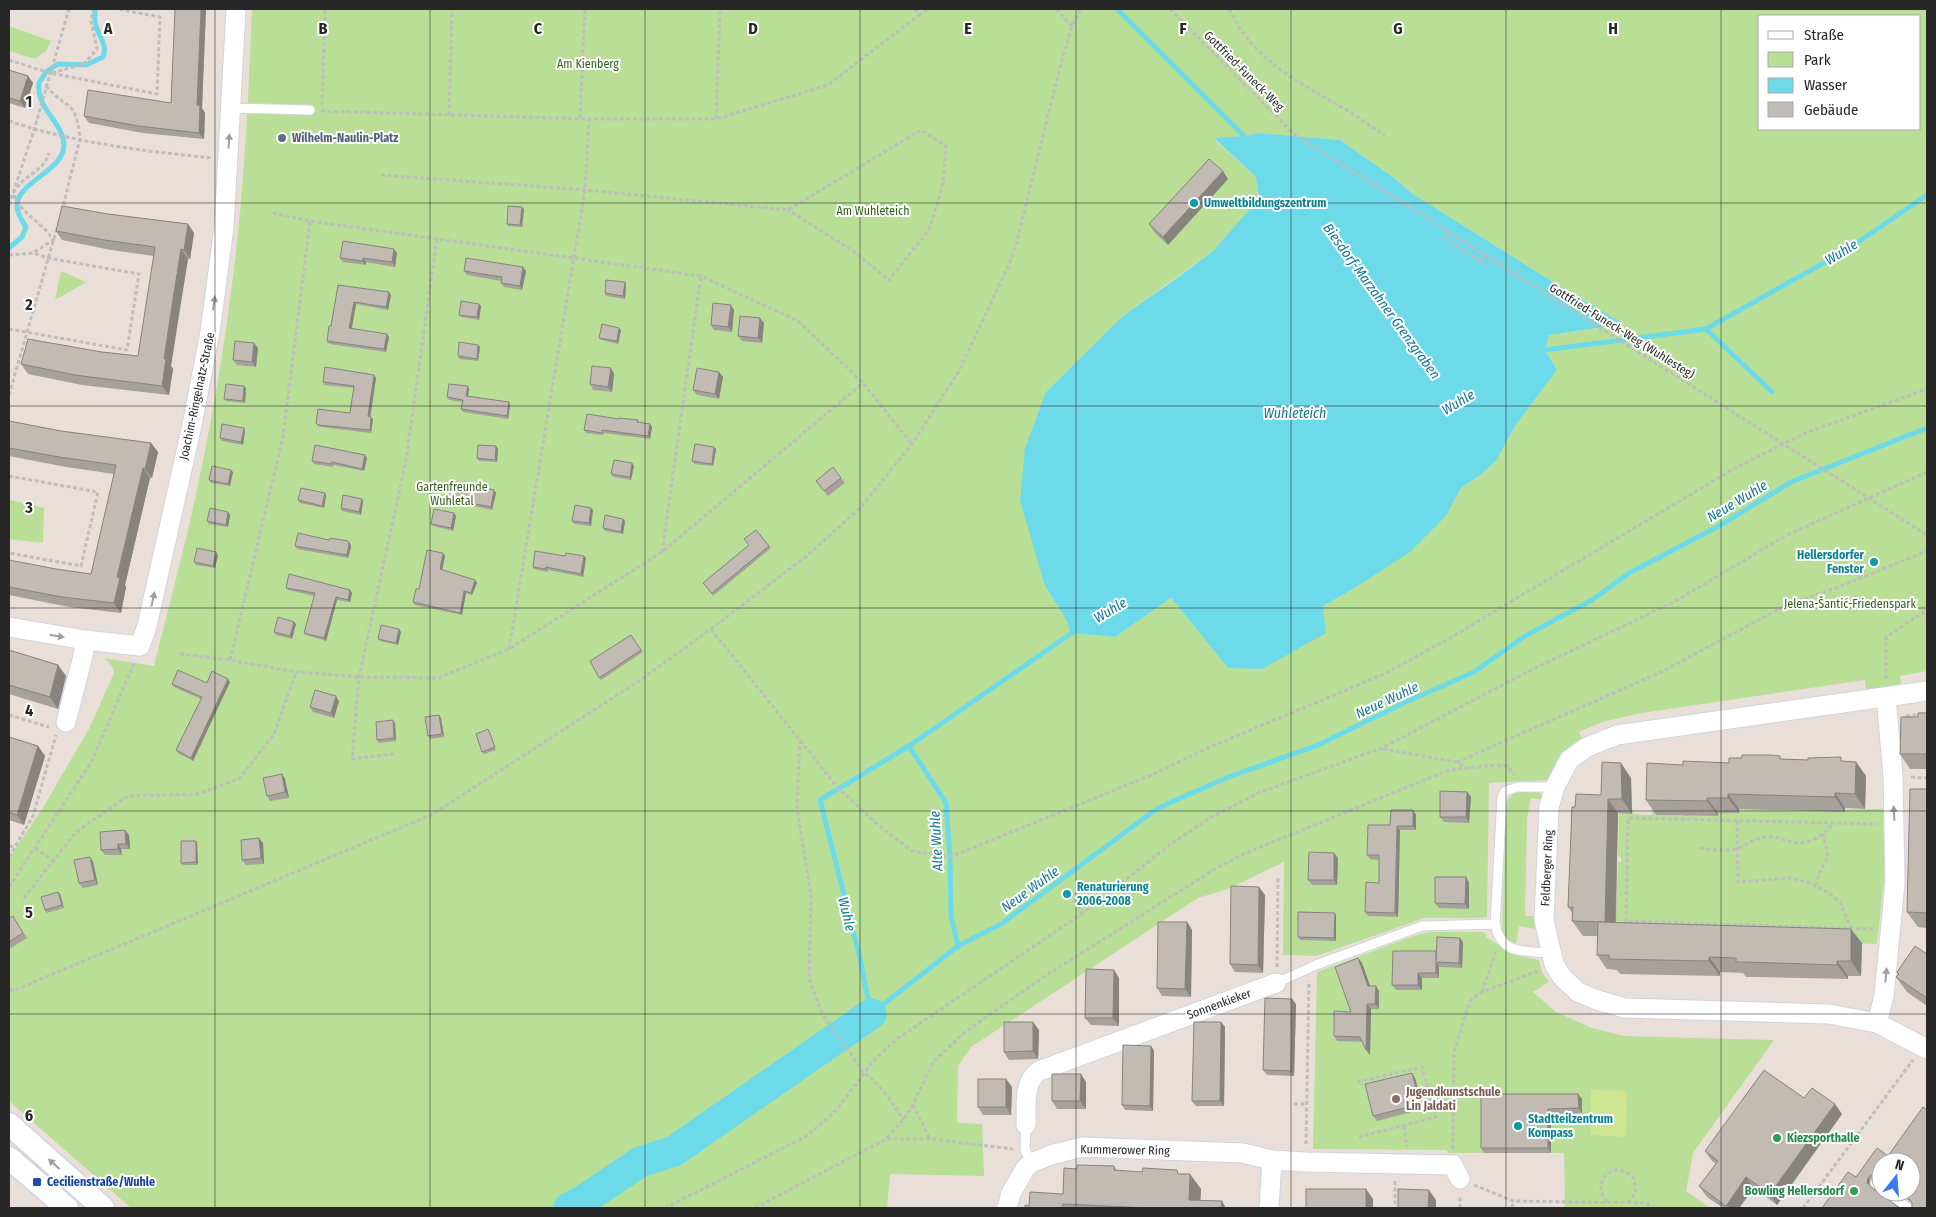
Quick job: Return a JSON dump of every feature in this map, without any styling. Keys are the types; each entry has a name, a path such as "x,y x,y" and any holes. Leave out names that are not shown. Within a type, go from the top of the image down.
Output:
{"street":[{"name":"Joachim-Ringelnatz-Straße","path":"140,646 147,626 192,425 210,332 224,227 236,9"},
{"path":"9,627 85,640 140,646"},
{"path":"62,726 83,656 85,640"},
{"name":"Feldberger Ring","path":"1921,1053 1878,1023 1829,1014 1625,1008 1597,1000 1578,992 1562,977 1552,958 1544,920 1549,807 1555,787 1569,760 1587,747 1617,735 1927,692"},
{"path":"1878,1023 1884,996 1895,883 1895,824 1886,697"},
{"name":"Sonnenkieker","path":"1026,1125 1027,1086 1032,1076 1039,1071 1276,983"},
{"path":"9,1124 103,1208"},
{"name":"Kummerower Ring","path":"1028,1157 1052,1155 1082,1147 1243,1153 1272,1160 1306,1162 1395,1163 1457,1172"},
{"path":"1007,1208 1011,1193 1025,1169 1028,1157"},
{"path":"9,1158 67,1208"},
{"path":"1269,1208 1272,1160"}],"lane":[{"path":"231,108 310,110"},
{"path":"1552,958 1515,950 1500,941 1495,924 1502,798 1505,791 1518,787 1555,787"},
{"name":"Sonnenkieker","path":"1276,983 1309,968 1422,926 1495,924"},
{"name":"Sonnenkieker","path":"1026,1125 1028,1157"}],"path":[{"path":"9,205 34,130 69,9"},
{"path":"50,74 84,64 97,49 91,21 92,9"},
{"path":"9,60 50,74 157,94 160,17 118,9"},
{"path":"322,111 325,9"},
{"path":"449,114 452,9"},
{"path":"580,118 585,9"},
{"path":"716,119 720,9"},
{"path":"915,9 919,15"},
{"path":"310,110 589,119 716,119 828,85 928,9"},
{"path":"1056,9 1072,26"},
{"path":"9,990 14,990 433,814 642,679 808,555 848,519 912,444 959,371 1011,258 1072,26 1081,9"},
{"name":"Gottfried-Funeck-Weg","path":"1170,9 1295,135 1308,143"},
{"path":"1229,9 1242,32 1259,53 1278,69 1312,91 1352,113 1385,136"},
{"path":"46,86 59,100 69,105 74,112 80,139 61,213"},
{"path":"509,649 585,190 589,119"},
{"path":"9,122 34,130 135,150 218,159"},
{"path":"381,175 585,190 788,210 853,251 889,280 929,230 943,184 946,146 921,130 788,210"},
{"name":"Gottfried-Funeck-Weg (Wuhlesteg)","path":"1308,143 1927,534"},
{"path":"13,193 22,181 37,172 49,153"},
{"path":"13,193 16,203 42,225 53,240"},
{"path":"273,214 310,221 701,276 798,321 863,383 912,444"},
{"path":"230,660 283,437 310,221"},
{"path":"9,395 58,222"},
{"path":"1448,232 1444,238 1482,262 1486,256"},
{"path":"394,754 352,759 359,677 406,460 437,238"},
{"path":"33,253 53,240"},
{"path":"1464,250 1467,244"},
{"path":"9,255 33,253 48,258 139,274 127,350 9,329"},
{"path":"662,552 701,276"},
{"path":"180,654 230,660 296,672 359,677 438,678 509,649 662,552 863,383"},
{"path":"711,629 838,788 912,851 950,857 1154,774 1210,747 1384,674 1450,638 1735,468 1808,432 1927,389"},
{"path":"665,1208 805,1137 834,1113 876,1058 896,1039 1083,913 1171,844 1210,818 1258,793 1382,748 1532,669 1674,602 1785,536 1927,472"},
{"path":"9,476 98,492 81,566 9,553"},
{"path":"1457,762 1661,672 1787,605 1836,588 1927,551"},
{"path":"1886,697 1886,637 1927,610"},
{"path":"9,887 92,761 140,646"},
{"path":"24,898 76,832 128,796 198,794 240,778 274,734 296,672"},
{"path":"9,715 62,726 33,816 9,857"},
{"path":"800,740 797,807 812,896 809,979 823,1016 864,1073 870,1077 896,1108 903,1120"},
{"path":"1382,748 1457,762 1465,768"},
{"path":"755,1208 886,1139 903,1120 913,1104 933,1062 965,1032 1042,978 1216,868 1241,855 1449,770 1497,765 1507,766 1514,772 1518,787"},
{"path":"1890,930 1626,921 1628,818 1895,824"},
{"path":"1737,821 1738,882 1791,878 1810,883 1840,902 1852,928"},
{"path":"1700,848 1714,851 1738,848 1767,837 1800,844 1822,834 1833,823"},
{"path":"1816,886 1819,874 1828,856 1822,834"},
{"path":"9,846 15,847"},
{"path":"35,848 54,861"},
{"path":"1276,983 1278,877"},
{"path":"1070,895 1083,913"},
{"path":"1482,992 1500,941"},
{"path":"1552,958 1482,992 1472,999 1468,1007 1454,1051 1457,1172 1513,1201 1646,1203 1655,1208"},
{"path":"1306,1162 1309,968"},
{"path":"1803,1208 1921,1053"},
{"path":"1357,1082 1422,1067 1436,1117 1359,1137"},
{"path":"913,1104 930,1139"},
{"path":"1294,1104 1307,1104"},
{"path":"886,1139 930,1139 1028,1157"},
{"path":"1395,1163 1395,1208"},
{"path":"1608,1202 1601,1192 1602,1180 1606,1174 1618,1170 1630,1174 1636,1185 1636,1192 1628,1203"},
{"path":"1512,1208 1513,1201"}],"green space":[{"path":"252,9 1927,9 1927,671 1900,676 1901,684 1866,690 1865,680 1642,713 1602,722 1579,732 1584,742 1563,758 1548,780 1489,783 1487,917 1425,918 1316,956 1283,955 1284,862 1228,889 1198,898 971,1047 958,1066 957,1123 982,1124 984,1176 890,1174 887,1208 131,1208 9,1101 9,858 44,806 90,727 114,673 112,666 104,658 154,666 195,501 218,381 231,292 245,151","holes":["1257,133 1340,140 1393,177 1413,194 1561,287 1624,324 1549,335 1545,350 1557,370 1515,426 1496,461 1461,488 1446,516 1353,589 1323,606 1228,668 1171,598 1115,637 1070,633 1067,621 1045,586 1124,315 1213,251 1259,198 1256,177 1214,139"]},
{"path":"9,26 51,41 46,51 35,59 9,51"},
{"path":"61,271 86,282 55,300"},
{"path":"9,500 44,508 43,543 9,539"},
{"path":"1522,791 1538,791 1544,796 1542,800 1531,798 1527,818 1525,916 1537,916 1535,929 1519,926 1516,945 1506,941 1502,932 1506,807 1511,796"},
{"path":"1739,805 1793,810 1883,809 1885,870 1877,944 1615,937 1618,862 1621,862 1621,857 1618,856 1619,810 1633,810 1633,814 1652,815 1652,811 1664,811 1665,815 1683,816 1684,812 1692,816 1717,816 1718,813"},
{"path":"1431,932 1482,932 1487,934 1486,937 1514,955 1539,960 1542,972 1549,982 1533,992 1556,1012 1592,1028 1624,1036 1774,1040 1693,1153 1686,1191 1710,1208 1565,1208 1564,1153 1551,1153 1551,1099 1484,1099 1484,1153 1448,1153 1447,1150 1313,1149 1317,972 1419,934"},
{"path":"1591,1090 1627,1091 1626,1137 1590,1135"}],"water":[{"name":"Wuhleteich","path":"1257,133 1340,140 1393,177 1413,194 1561,287 1624,324 1549,335 1545,350 1557,370 1515,426 1496,461 1461,488 1446,516 1410,552 1323,606 1326,633 1262,669 1228,668 1171,598 1115,637 1070,633 1067,621 1045,586 1020,501 1025,448 1046,392 1124,315 1213,251 1259,198 1256,177 1214,138 1246,136"}],"building":[{"path":"175,9 201,9 197,105 200,106 199,133 138,126 84,116 88,90 171,103"},
{"path":"9,70 28,76 20,101 9,98"},
{"path":"1209,159 1223,171 1163,237 1149,224"},
{"path":"62,206 188,224 184,250 181,249 164,359 166,359 162,386 75,375 21,364 28,339 102,352 138,356 155,247 56,231"},
{"path":"508,206 522,207 520,225 507,224"},
{"path":"343,241 394,249 392,262 363,258 363,261 340,258"},
{"path":"466,258 523,267 520,286 501,283 502,277 464,271"},
{"path":"606,280 625,282 623,296 605,293"},
{"path":"338,285 389,292 386,307 354,302 349,328 387,334 384,349 327,341"},
{"path":"461,301 479,304 477,317 459,315"},
{"path":"713,303 731,305 728,327 711,325"},
{"path":"740,316 760,318 758,338 738,336"},
{"path":"602,324 619,328 617,341 599,338"},
{"path":"235,341 254,343 252,362 233,360"},
{"path":"459,342 478,345 477,359 458,356"},
{"path":"592,366 611,368 608,387 590,384"},
{"path":"325,367 374,375 368,416 371,417 370,430 318,425 316,423 318,409 350,413 354,386 323,382"},
{"path":"697,368 719,372 715,394 693,390"},
{"path":"226,384 244,386 243,401 224,399"},
{"path":"449,384 468,386 466,396 509,402 507,416 461,409 463,400 447,397"},
{"path":"587,414 638,420 637,422 650,424 648,436 602,430 602,433 584,430"},
{"path":"9,421 61,431 151,443 145,469 143,468 117,577 120,578 114,603 62,597 9,587 9,560 91,574 116,465 9,448"},
{"path":"222,424 244,428 241,442 220,438"},
{"path":"695,444 714,447 712,464 692,461"},
{"path":"315,445 365,455 362,469 332,462 331,464 312,461"},
{"path":"478,445 496,446 495,460 477,458"},
{"path":"614,460 632,463 630,477 611,474"},
{"path":"212,466 231,470 228,484 209,480"},
{"path":"833,467 841,478 824,491 816,481"},
{"path":"452,481 494,490 491,507 448,499"},
{"path":"301,488 325,493 322,506 298,500"},
{"path":"343,495 362,499 359,512 341,508"},
{"path":"575,505 591,508 589,523 572,521"},
{"path":"210,508 228,512 226,525 207,521"},
{"path":"434,509 454,513 451,528 431,524"},
{"path":"605,515 623,519 621,532 603,528"},
{"path":"756,530 769,546 712,593 703,583 749,545 744,539"},
{"path":"298,533 329,540 330,538 348,541 347,555 295,546"},
{"path":"197,548 216,552 213,566 194,562"},
{"path":"427,550 443,553 440,569 475,580 471,593 464,591 460,613 413,602 416,589 419,589"},
{"path":"535,551 565,556 566,553 584,556 581,574 546,567 546,569 533,567"},
{"path":"289,574 350,590 348,600 336,597 324,638 304,633 315,593 286,588"},
{"path":"278,617 294,622 290,636 274,632"},
{"path":"381,625 399,629 396,643 378,639"},
{"path":"631,635 641,650 599,678 590,661"},
{"path":"9,650 58,665 50,697 9,685"},
{"path":"178,670 207,683 212,671 228,679 191,758 176,750 202,697 172,684"},
{"path":"315,690 336,696 331,713 310,707"},
{"path":"1918,713 1927,713 1927,754 1900,754 1901,717 1918,717"},
{"path":"439,715 442,734 428,736 425,717"},
{"path":"393,720 394,738 377,740 376,722"},
{"path":"488,729 495,747 482,752 476,734"},
{"path":"9,737 38,746 17,815 9,812"},
{"path":"1742,755 1771,755 1780,756 1780,759 1808,760 1808,758 1841,757 1841,761 1856,762 1855,794 1835,793 1835,797 1728,794 1728,798 1707,798 1707,801 1646,800 1647,763 1683,765 1683,761 1729,763 1729,758 1742,758"},
{"path":"1602,762 1621,763 1622,799 1608,799 1605,922 1572,921 1573,907 1568,907 1572,807 1575,807 1576,794 1601,795"},
{"path":"282,774 285,792 267,796 263,778"},
{"path":"1910,789 1927,789 1927,913 1907,912"},
{"path":"1440,791 1467,792 1466,817 1440,817"},
{"path":"1391,810 1413,810 1413,826 1397,826 1395,913 1365,912 1366,882 1379,883 1379,855 1367,855 1368,825 1390,825"},
{"path":"125,830 126,844 118,844 118,849 101,850 100,832"},
{"path":"259,838 261,858 242,860 241,840"},
{"path":"181,841 196,841 196,862 181,863"},
{"path":"1309,852 1334,853 1334,880 1308,880"},
{"path":"90,857 95,880 79,883 74,860"},
{"path":"1435,877 1466,877 1465,904 1435,903"},
{"path":"1231,886 1259,887 1258,965 1230,964"},
{"path":"58,892 62,905 45,910 41,897"},
{"path":"1298,912 1335,913 1334,938 1298,937"},
{"path":"13,916 23,933 9,942 9,918"},
{"path":"1158,922 1187,922 1185,989 1157,988"},
{"path":"1598,922 1851,929 1851,961 1837,961 1837,965 1736,962 1736,958 1709,957 1709,961 1609,959 1609,955 1597,955"},
{"path":"1437,937 1460,938 1459,963 1436,962 1436,973 1418,973 1418,985 1392,985 1393,951 1436,951 1436,961"},
{"path":"1915,946 1927,954 1927,998 1896,977 1899,974 1897,972"},
{"path":"1358,958 1368,986 1376,986 1375,1004 1367,1004 1366,1050 1360,1037 1334,1036 1334,1011 1351,1012 1335,967"},
{"path":"1086,969 1114,970 1113,1018 1085,1018"},
{"path":"1265,998 1292,999 1291,1071 1263,1070"},
{"path":"1004,1022 1033,1022 1033,1051 1004,1052"},
{"path":"1194,1022 1221,1022 1220,1101 1192,1101"},
{"path":"1123,1045 1151,1046 1150,1106 1122,1105"},
{"name":"Kiezsporthalle","path":"1764,1070 1804,1098 1812,1088 1835,1104 1770,1194 1746,1177 1726,1206 1699,1186 1718,1161 1705,1151"},
{"name":"Jugendkunstschule Lin Jaldati","path":"1412,1073 1420,1104 1373,1116 1365,1084"},
{"path":"1052,1074 1081,1074 1080,1101 1052,1101"},
{"path":"978,1079 1006,1079 1006,1107 978,1107"},
{"name":"Stadtteilzentrum Kompass","path":"1481,1094 1578,1094 1579,1108 1548,1109 1548,1148 1481,1148"},
{"path":"1923,1107 1927,1110 1927,1208 1912,1208 1911,1202 1921,1202 1921,1152 1891,1152"},
{"path":"1877,1148 1882,1152 1874,1152"},
{"path":"1871,1156 1871,1175 1867,1183 1871,1187 1871,1202 1892,1202 1900,1208 1822,1208 1848,1172 1856,1177"},
{"path":"1077,1165 1114,1166 1114,1170 1142,1172 1143,1168 1177,1170 1178,1174 1190,1174 1189,1200 1222,1201 1221,1208 1149,1208 1063,1204 1062,1208 1025,1208 1025,1205 1029,1206 1030,1192 1063,1194 1064,1168 1077,1169"},
{"path":"1306,1189 1366,1189 1366,1208 1306,1208"},
{"path":"1398,1189 1429,1190 1428,1208 1398,1208"}],"waterway":[{"path":"9,248 22,237 26,227 18,211 19,198 24,190 56,163 62,155 64,146 60,130 42,101 39,83 46,72 58,64 86,65 103,57 104,49 95,24 95,9"},
{"name":"Biesdorf-Marzahner Grenzgraben","path":"1117,9 1249,141"},
{"name":"Wuhle","path":"1540,353 1545,350 1706,329 1845,251 1927,195"},
{"path":"1706,329 1772,392"},
{"name":"Neue Wuhle","path":"1076,630 909,746 820,800 859,954 871,1014 958,946 1001,924 1158,808 1226,778 1318,745 1406,702 1474,672 1525,636 1592,600 1629,573 1719,526 1791,482 1927,428"},
{"name":"Alte Wuhle","path":"909,746 946,803 950,857 951,916 958,946"},
{"name":"Wuhle","path":"569,1208 640,1162 674,1151 871,1014"}],"place":[{"name":"Wilhelm-Naulin-Platz","path":"282,138"},
{"name":"Umweltbildungszentrum","path":"1194,203"},
{"name":"Hellersdorfer Fenster","path":"1874,562"},
{"name":"Renaturierung 2006-2008","path":"1067,894"},
{"name":"Jugendkunstschule Lin Jaldati","path":"1396,1099"},
{"name":"Stadtteilzentrum Kompass","path":"1518,1126"},
{"name":"Kiezsporthalle","path":"1777,1138"},
{"name":"Cecilienstraße/Wuhle","path":"37,1182"},
{"name":"Bowling Hellersdorf","path":"1854,1191"}],"park label":[{"name":"Am Kienberg","path":"588,64"},
{"name":"Am Wuhleteich","path":"873,211"},
{"name":"Gartenfreunde Wuhletal","path":"452,494"},
{"name":"Jelena-Šantić-Friedenspark","path":"1850,604"}]}
